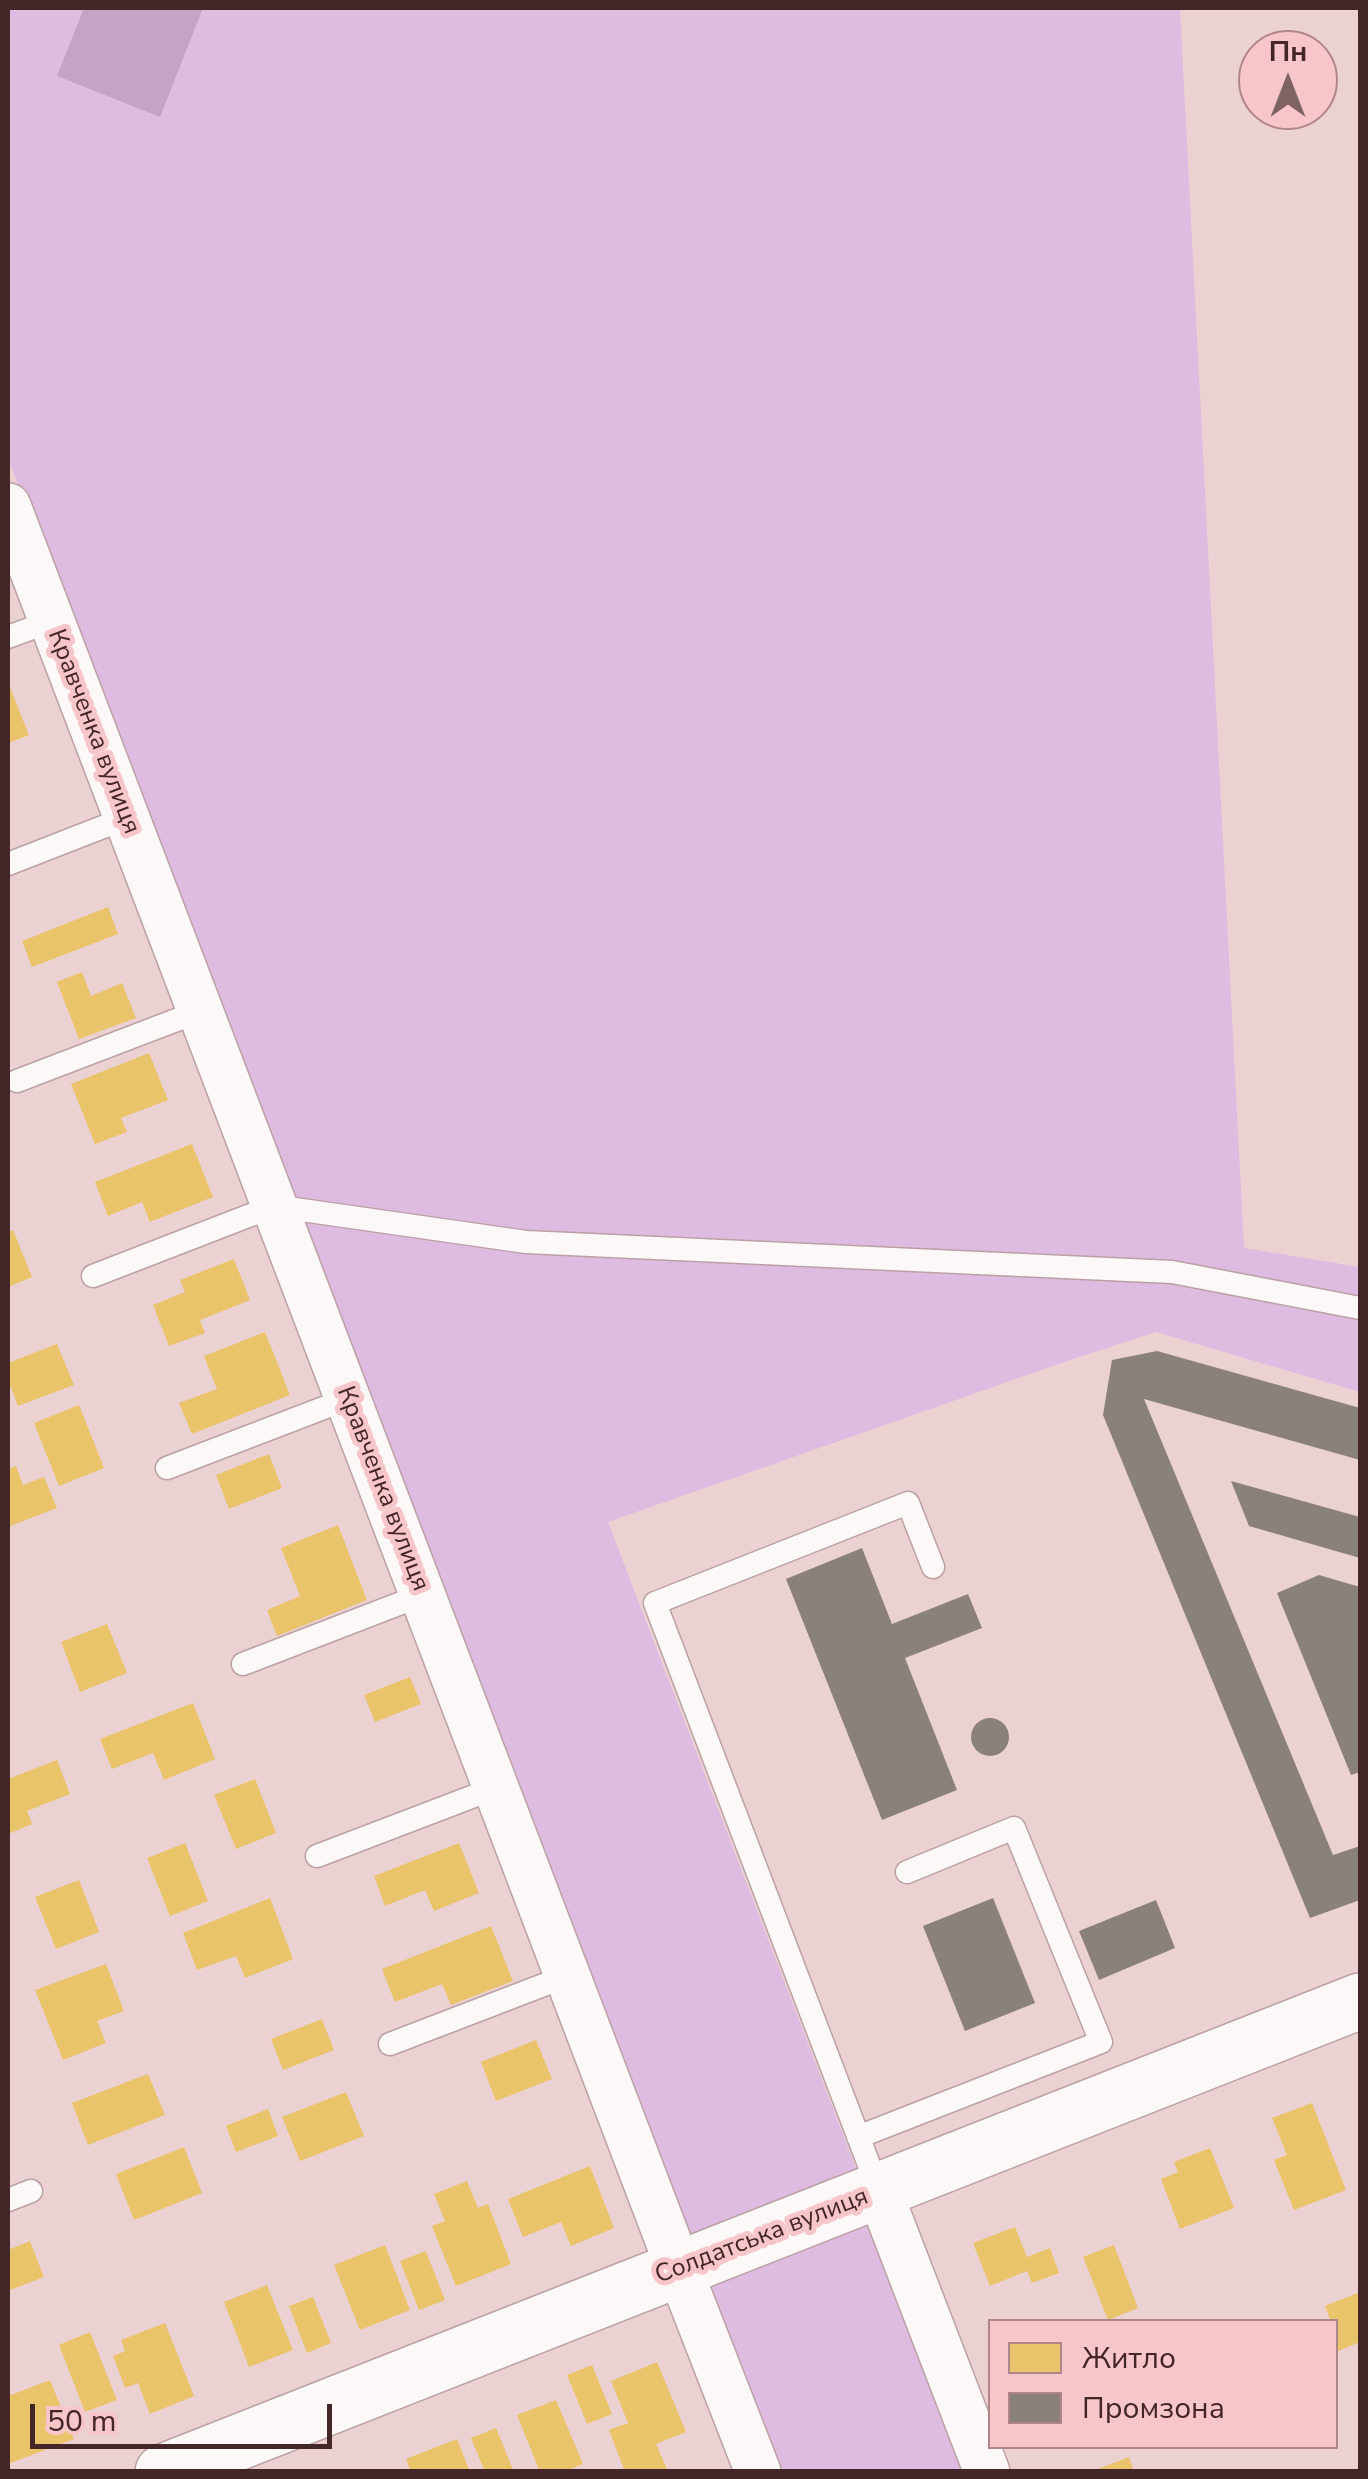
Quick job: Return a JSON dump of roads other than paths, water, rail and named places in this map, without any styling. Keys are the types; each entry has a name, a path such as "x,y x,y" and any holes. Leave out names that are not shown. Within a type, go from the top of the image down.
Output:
{"street":[{"name":"Кравченка вулиця","path":"8,506 758,2472"},
{"name":"Солдатська вулиця","path":"164,2472 1360,2001"},
{"path":"878,2191 988,2472"}],"lane":[{"path":"8,637 51,621"},
{"path":"8,864 126,818"},
{"path":"17,1081 200,1011"},
{"path":"93,1276 274,1206 526,1242 1172,1272 1360,1308"},
{"path":"166,1468 347,1399"},
{"path":"878,2191 656,1603 908,1504 933,1567"},
{"path":"242,1664 422,1595"},
{"path":"317,1856 496,1788"},
{"path":"858,2137 1101,2042 1014,1828 908,1872"},
{"path":"390,2044 567,1976"},
{"path":"8,2200 31,2191"}]}
